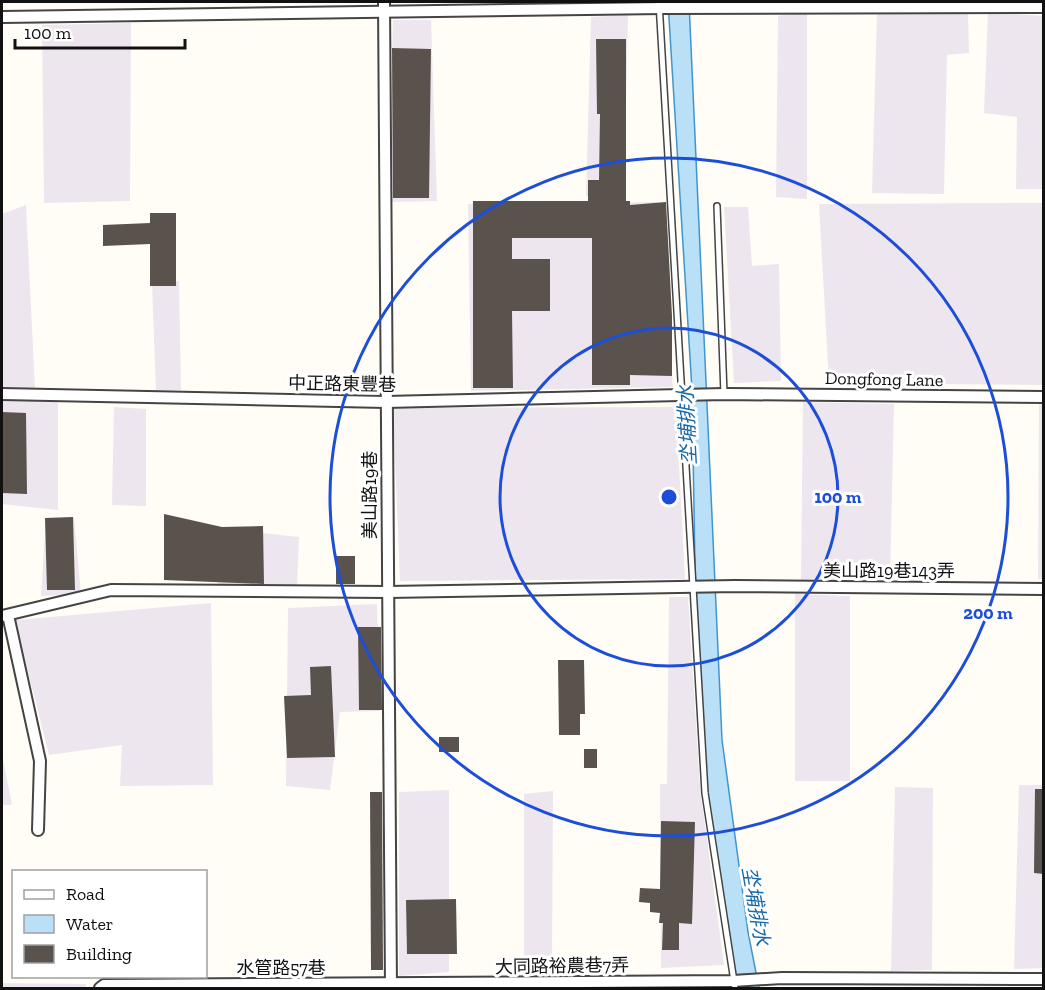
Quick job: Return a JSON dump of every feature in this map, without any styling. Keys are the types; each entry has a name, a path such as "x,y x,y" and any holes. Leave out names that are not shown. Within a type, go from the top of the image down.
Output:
{"street":[{"path":"2,17 384,7 1044,7"},
{"name":"美山路19巷","path":"384,7 391,986"},
{"name":"中正路東豐巷","path":"2,394 386,402 682,396"},
{"name":"Dongfong Lane","path":"682,396 724,394 1044,397"},
{"path":"38,830 40,761 5,616 111,590 388,592 692,587"},
{"name":"美山路19巷143弄","path":"692,587 1044,589"},
{"name":"大同路裕農巷7弄","path":"391,986 734,985 782,978 1044,979"},
{"name":"水管路57巷","path":"100,988 104,985 391,986"}],"lane":[{"path":"661,6 705,793 734,985"},
{"path":"717,206 724,394"}],"shaded area":[{"path":"807,12 807,199 776,197 778,16"},
{"path":"877,12 968,12 969,53 947,55 944,194 872,193"},
{"path":"988,12 1043,16 1043,189 1016,189 1017,117 984,113"},
{"path":"628,15 624,195 586,196 591,17"},
{"path":"393,20 431,20 437,201 389,202"},
{"path":"131,23 130,201 44,203 42,25"},
{"path":"658,202 673,387 471,391 468,204"},
{"path":"1043,203 1043,385 829,383 819,204"},
{"path":"26,205 35,389 2,388 2,214"},
{"path":"724,207 748,207 752,266 779,264 781,381 734,383"},
{"path":"179,281 181,390 156,391 152,284"},
{"path":"2,400 58,401 58,510 2,504"},
{"path":"803,402 894,404 890,581 801,581"},
{"path":"1039,404 1044,404 1043,579 1038,579"},
{"path":"114,407 146,409 146,506 112,505"},
{"path":"676,407 685,579 400,581 393,408"},
{"path":"74,517 81,594 41,596 46,519"},
{"path":"219,528 299,537 297,587 218,587"},
{"path":"795,594 850,596 850,781 795,781"},
{"path":"669,597 688,597 700,788 724,965 661,968 660,784 667,784"},
{"path":"211,603 213,785 120,786 122,745 49,755 15,620"},
{"path":"377,604 380,711 340,712 330,790 286,786 288,608"},
{"path":"2,754 12,805 2,805"},
{"path":"1019,785 1043,785 1043,968 1014,969"},
{"path":"895,787 933,788 932,970 891,971"},
{"path":"449,790 449,972 399,976 399,792"},
{"path":"553,791 552,964 524,970 524,794"},
{"path":"2,983 86,984 86,988 2,988"}],"water":[{"path":"668,2 689,2 722,740 748,932 759,988 738,988 710,836 696,626 692,390"}],"building":[{"path":"596,39 626,39 626,201 630,201 630,205 666,202 672,316 672,376 630,375 630,385 592,385 592,238 512,238 512,259 550,259 550,311 512,311 513,388 473,388 473,201 588,201 588,180 599,180 600,114 597,114"},
{"path":"392,48 431,49 429,198 393,198"},
{"path":"150,213 176,213 176,286 150,286 150,244 103,246 103,225 150,223"},
{"path":"2,412 26,413 27,494 2,493"},
{"path":"164,514 222,527 263,526 264,584 164,580"},
{"path":"73,517 75,590 47,590 45,518"},
{"path":"336,556 355,556 355,584 336,584"},
{"path":"358,627 381,627 382,710 359,710"},
{"path":"558,660 584,660 585,714 580,714 580,735 559,735"},
{"path":"331,666 335,757 287,758 284,696 311,695 310,667"},
{"path":"439,737 459,737 459,752 439,752"},
{"path":"584,749 597,749 597,768 584,768"},
{"path":"1035,789 1044,789 1044,874 1034,873"},
{"path":"370,792 382,792 383,970 371,970"},
{"path":"661,821 695,822 692,924 679,923 679,950 662,950 663,923 659,923 660,913 650,912 650,903 639,902 640,888 660,889"},
{"path":"456,899 457,954 407,954 406,900"}],"water label":[{"name":"坔埔排水","path":"687,425"},
{"name":"坔埔排水","path":"756,906"}]}
